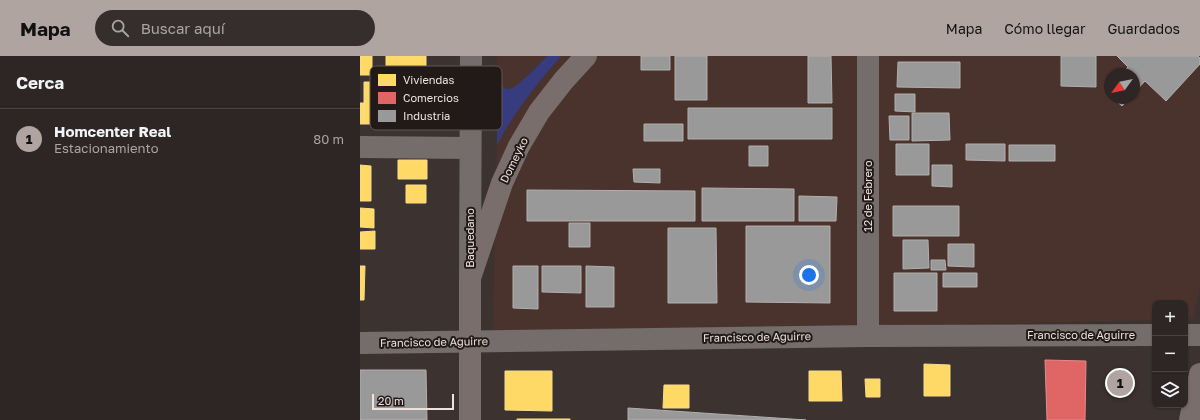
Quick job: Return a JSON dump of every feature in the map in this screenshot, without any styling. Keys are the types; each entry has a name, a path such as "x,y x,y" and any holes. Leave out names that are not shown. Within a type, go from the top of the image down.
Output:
{"main road":[{"name":"Domeyko","path":"470,278 502,183 519,146 539,112 564,80 586,56"},
{"name":"Baquedano","path":"470,278 470,420"},
{"path":"1190,420 1200,374"}],"street":[{"name":"Baquedano","path":"471,56 471,66"},
{"name":"12 de Febrero","path":"868,56 868,336"},
{"name":"Baquedano","path":"470,130 470,278"},
{"path":"360,147 470,148"},
{"path":"1188,335 1200,334"},
{"name":"Francisco de Aguirre","path":"360,343 868,336 1152,335"}],"shaded area":[{"path":"497,56 1199,56 1200,287 1193,319 1188,319 1188,300 1152,300 1152,320 493,333 497,130 502,130 502,66 497,66"},
{"path":"547,56 561,56 518,110 497,145 497,130 502,130 502,86 508,89 512,88 534,70"}],"building: Viviendas":[{"path":"360,56 372,56 370,75 360,75"},
{"path":"386,56 426,56 426,66 386,66"},
{"path":"364,82 370,82 370,124 364,124"},
{"path":"360,103 364,103 364,124 360,124"},
{"path":"398,160 427,160 427,179 398,179"},
{"path":"360,165 371,166 371,201 360,201"},
{"path":"406,185 426,185 426,203 406,203"},
{"path":"360,208 374,209 374,228 360,227"},
{"path":"375,231 375,249 360,249 360,232"},
{"path":"360,266 365,266 364,300 360,300"},
{"path":"924,364 950,365 950,396 924,396"},
{"path":"505,371 552,371 552,411 505,410"},
{"path":"809,371 841,371 842,401 809,401"},
{"path":"865,379 880,379 880,397 866,397"},
{"path":"664,385 689,385 689,408 663,408"},
{"path":"570,419 570,420 517,420"}],"building: Comercios":[{"path":"1045,360 1086,361 1085,420 1047,420"}],"building: Industria":[{"path":"641,56 670,56 670,70 641,70"},
{"path":"675,56 707,56 707,100 675,100"},
{"path":"808,56 831,56 832,103 808,103"},
{"path":"1061,56 1096,56 1096,87 1061,86"},
{"path":"1117,56 1198,56 1200,58 1200,64 1166,101 1145,81 1140,86 1140,68 1127,68 1128,67"},
{"path":"898,62 960,62 960,88 897,87"},
{"path":"895,94 915,94 915,112 895,111"},
{"path":"688,108 832,108 832,139 688,139"},
{"path":"912,113 949,113 950,140 912,141"},
{"path":"889,116 909,116 909,140 890,140"},
{"path":"644,124 683,124 683,141 644,141"},
{"path":"896,144 929,144 929,175 896,175"},
{"path":"966,144 1005,144 1005,161 966,160"},
{"path":"1009,145 1055,145 1055,161 1009,161"},
{"path":"749,146 768,146 768,166 749,166"},
{"path":"932,165 952,165 952,187 932,186"},
{"path":"633,169 660,169 660,183 634,182"},
{"path":"702,188 794,189 794,221 702,221"},
{"path":"527,190 695,191 695,221 527,221"},
{"path":"799,196 837,197 836,221 799,221"},
{"path":"893,206 959,206 959,236 893,236"},
{"path":"569,223 590,223 590,247 569,247"},
{"path":"746,226 830,226 830,303 746,302"},
{"path":"668,228 716,228 717,303 668,303"},
{"path":"903,240 928,240 929,268 903,269"},
{"path":"948,244 974,244 974,267 948,266"},
{"path":"931,260 945,260 946,270 931,270"},
{"path":"513,266 538,266 538,309 513,308"},
{"path":"542,266 581,266 581,293 542,292"},
{"path":"586,266 614,267 614,307 586,307"},
{"path":"894,273 937,273 937,311 894,311"},
{"path":"943,273 977,273 977,287 943,287"},
{"path":"360,370 426,370 427,420 360,420"},
{"path":"628,408 806,420 628,420"}],"place":[{"name":"Homcenter Real","path":"1120,383"}]}
